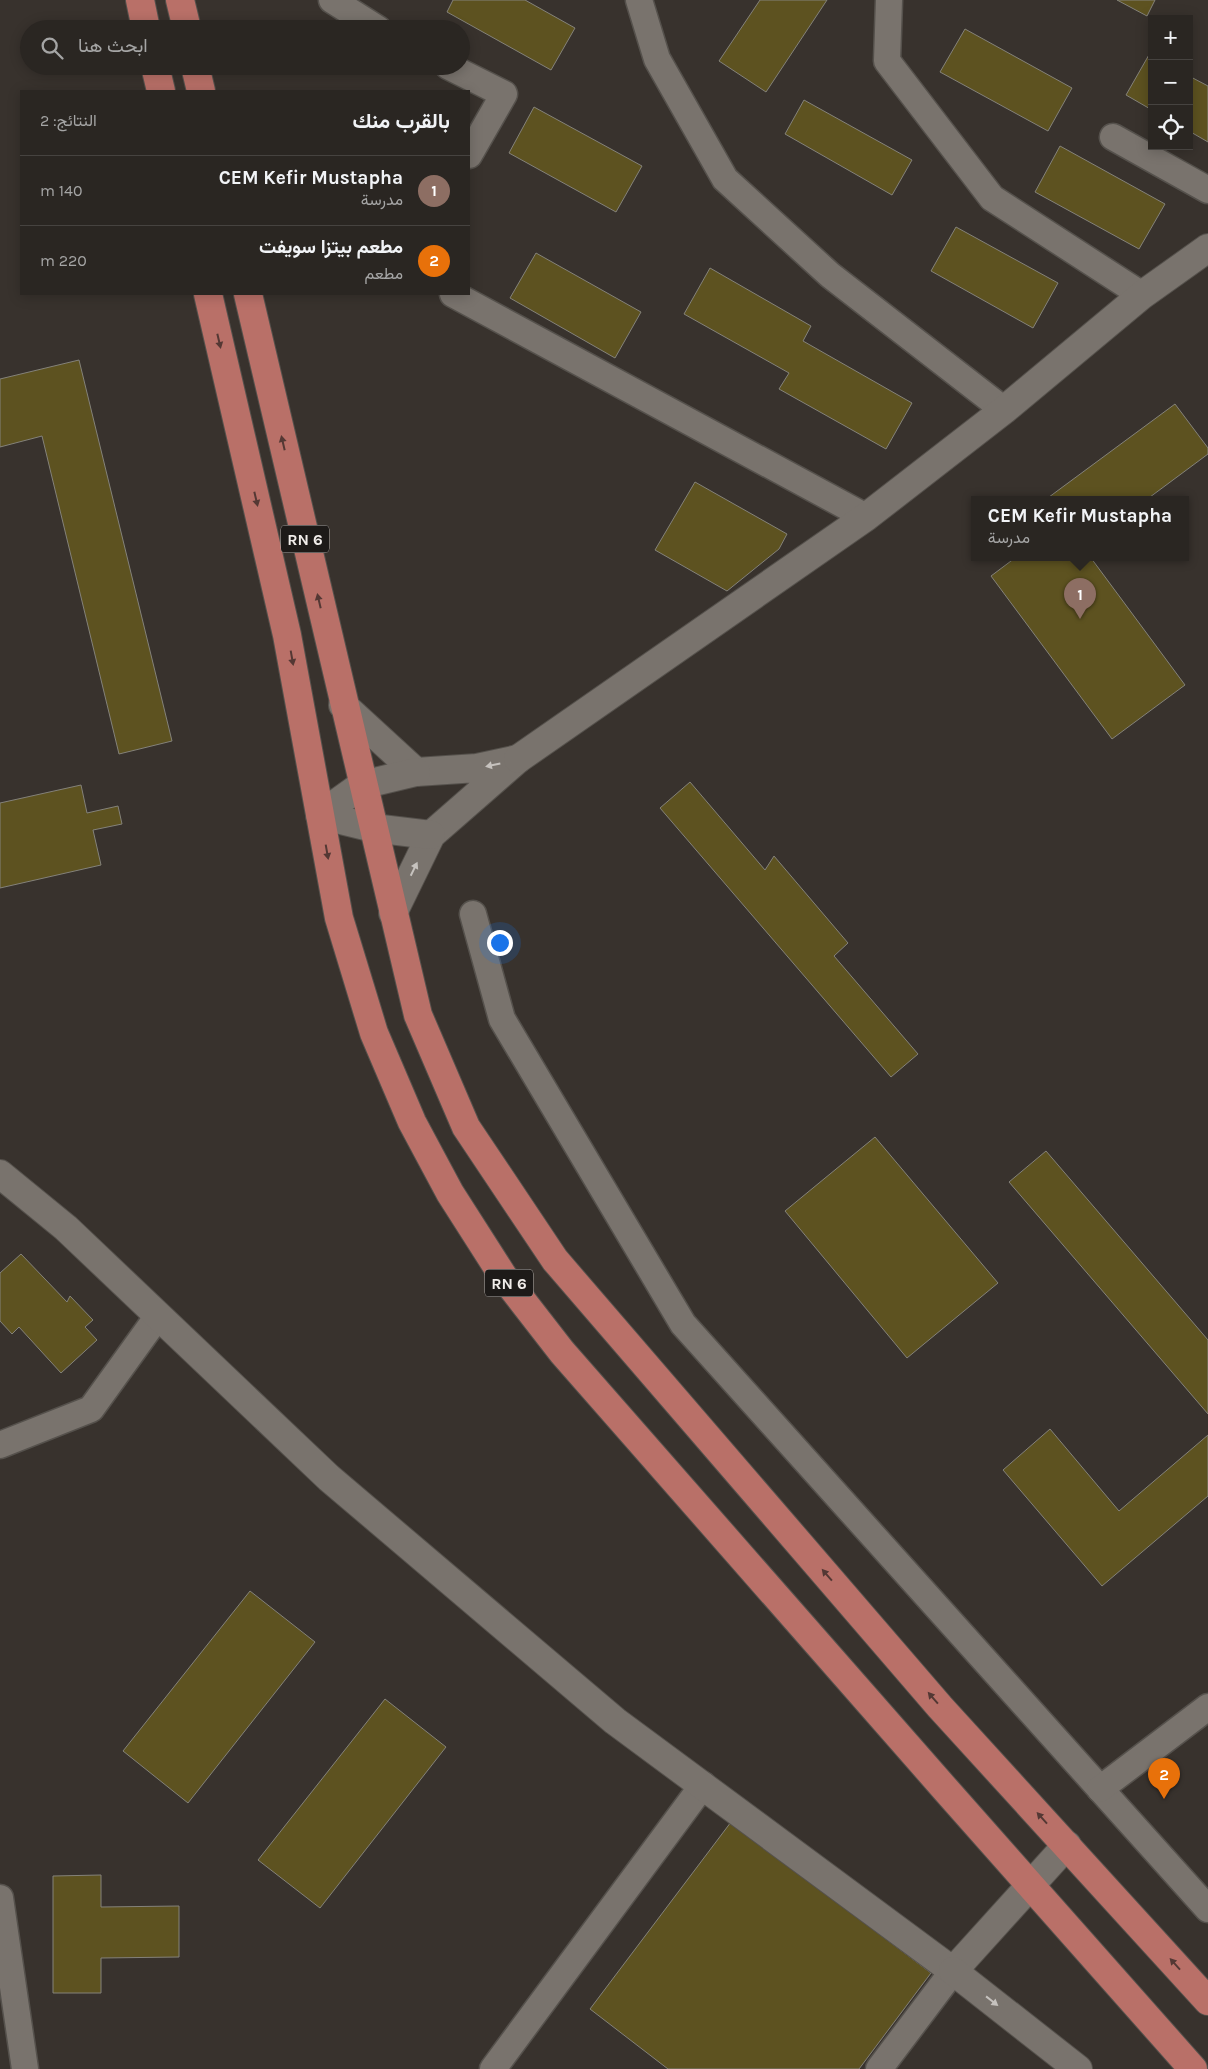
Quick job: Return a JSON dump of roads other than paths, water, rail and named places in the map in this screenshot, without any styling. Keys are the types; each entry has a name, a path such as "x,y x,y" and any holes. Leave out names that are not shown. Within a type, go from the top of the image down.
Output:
{"main road":[{"path":"140,0 144,20"},
{"path":"180,0 185,20"},
{"path":"157,75 161,90"},
{"path":"197,75 201,90"},
{"name":"RN 6","path":"208,295 287,634 339,918 374,1033 412,1122 450,1193 503,1276 562,1352 1193,2069"},
{"name":"RN 6","path":"248,295 343,705 418,1015 466,1127 555,1260 940,1707 1208,2000"}],"street":[{"path":"332,0 364,20"},
{"path":"640,0 657,59 725,179 830,275 1004,410"},
{"path":"889,0 887,61 992,198 1142,295"},
{"path":"466,75 504,94 470,153"},
{"path":"1113,137 1208,190"},
{"path":"393,913 431,835 518,759 866,517 1004,410 1142,295 1208,248"},
{"path":"455,295 866,517"},
{"path":"343,705 416,772"},
{"path":"320,815 362,785 416,772 477,768 518,759"},
{"path":"320,815 373,828 431,835"},
{"path":"473,914 502,1019 684,1324 1208,1909"},
{"path":"0,1174 66,1228 329,1478 615,1721 953,1971 1078,2069"},
{"path":"0,1445 91,1409 158,1316"},
{"path":"1100,1789 1208,1707"},
{"path":"493,2069 703,1785"},
{"path":"879,2069 953,1971 1066,1845"},
{"path":"0,1898 25,2069"}],"place":[{"name":"CEM Kefir Mustapha","path":"1080,619"},
{"name":"مطعم بيتزا سويفت","path":"1164,1799"}]}
